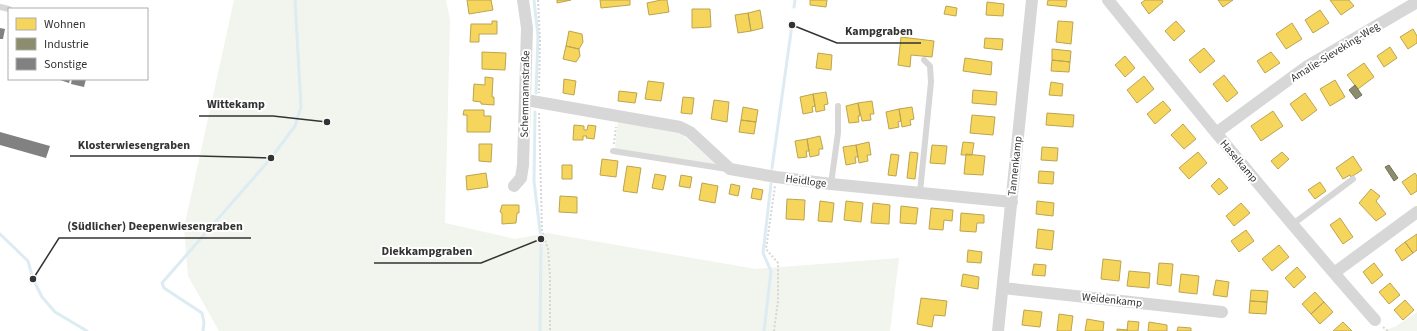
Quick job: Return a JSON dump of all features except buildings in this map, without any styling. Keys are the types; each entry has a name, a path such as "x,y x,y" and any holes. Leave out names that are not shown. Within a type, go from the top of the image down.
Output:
{"street":[{"name":"Schemmannstraße","path":"514,186 521,178 523,165 526,100 527,28 522,0"},
{"name":"Tannenkamp","path":"998,331 1032,0"},
{"name":"Haselkamp","path":"1108,0 1216,133 1375,320"},
{"name":"Amalie-Sieveking-Weg","path":"1216,133 1306,67 1417,2"},
{"path":"526,100 680,127 690,132 730,169"},
{"name":"Heidloge","path":"730,169 831,184 1012,202"},
{"path":"1334,273 1417,212"},
{"name":"Weidenkamp","path":"1003,288 1222,312"}],"lane":[{"path":"920,192 931,82 930,66 924,60"},
{"path":"831,184 838,133 838,106"},
{"path":"613,151 730,169"},
{"path":"1293,224 1353,179"}],"path":[{"path":"538,0 540,41 538,102 542,230 548,249 550,331"},
{"path":"613,151 618,116"},
{"path":"774,331 778,301 778,263 766,249 776,177"}],"shaded area":[{"path":"234,0 446,0 450,21 445,223 515,239 547,233 756,269 899,258 890,331 219,331 188,276 184,228"},
{"path":"618,120 676,129 717,165 615,150"},
{"path":"1417,312 1417,331 1384,331 1396,326"}],"waterway":[{"path":"203,331 204,322 202,313 164,288 162,283 271,158 295,126 301,107 295,0"},
{"path":"534,0 538,36 536,93"},
{"path":"794,7 795,0"},
{"path":"772,168 792,25"},
{"path":"535,112 534,181 541,239 540,331"},
{"path":"764,331 771,271 763,253 771,184"},
{"path":"0,234 28,261 33,279 42,297 55,312 87,331"}],"place":[{"name":"Kampgraben","path":"792,25"},
{"name":"Wittekamp","path":"327,122"},
{"name":"Klosterwiesengraben","path":"271,158"},
{"name":"Diekkampgraben","path":"541,239"},
{"name":"(Südlicher) Deepenwiesengraben","path":"33,279"}]}
